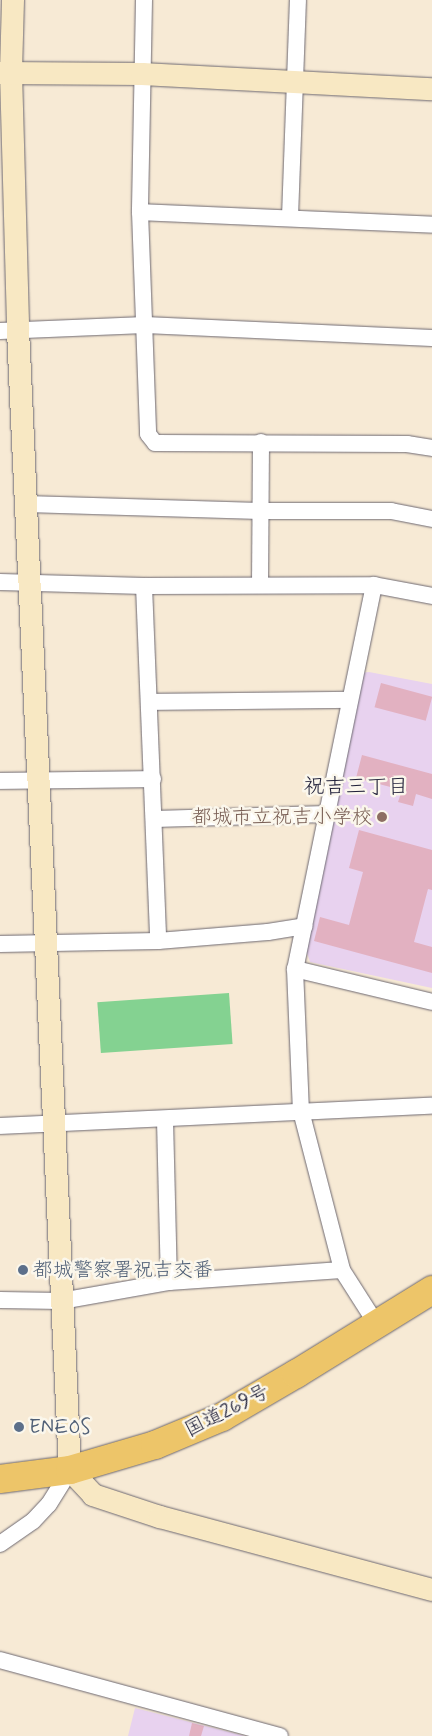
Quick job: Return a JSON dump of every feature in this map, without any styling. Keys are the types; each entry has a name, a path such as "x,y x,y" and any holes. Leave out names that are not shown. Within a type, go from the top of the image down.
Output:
{"highway":[{"name":"国道269号","path":"0,1479 70,1470 155,1445 222,1417 432,1290"}],"street":[{"path":"1,1546 33,1521 50,1504 70,1470 26,504 9,330 5,73 14,0"},
{"path":"144,0 140,212 148,434 155,443 407,444 432,448"},
{"path":"290,217 298,0"},
{"path":"5,73 142,74 432,89"},
{"path":"140,212 290,217 432,225"},
{"path":"9,330 145,325 432,338"},
{"path":"260,584 261,442"},
{"path":"26,504 260,511 391,512 432,519"},
{"path":"0,582 144,586 374,585 432,596"},
{"path":"374,585 349,700 296,968 300,1111 342,1270 377,1324"},
{"path":"144,586 158,940"},
{"path":"150,702 349,700"},
{"path":"0,781 152,779"},
{"path":"154,819 327,814"},
{"path":"0,944 158,940 268,932 305,926"},
{"path":"296,968 432,1002"},
{"path":"0,1126 165,1120 300,1111 432,1106"},
{"path":"165,1120 169,1282"},
{"path":"0,1300 61,1301 169,1282 342,1270"},
{"path":"70,1470 93,1495 160,1516 432,1590"},
{"path":"0,1660 280,1736"}],"shaded area":[{"name":"都城市立祝吉小学校","path":"369,672 432,684 432,988 310,962 306,950 361,673"},
{"path":"135,1708 245,1736 128,1736"}],"green space":[{"path":"229,993 233,1044 101,1053 97,1002"}],"building":[{"path":"381,683 432,697 426,721 375,707"},
{"path":"362,755 432,774 432,799 416,794 413,806 398,802 402,790 356,778"},
{"path":"359,830 432,850 432,890 428,889 414,942 432,947 432,973 314,941 320,917 349,925 363,872 349,868"},
{"path":"192,1723 204,1726 201,1736 189,1736"}],"place":[{"name":"都城市立祝吉小学校","path":"382,817"},
{"name":"都城警察署祝吉交番","path":"23,1270"},
{"name":"ENEOS","path":"19,1427"}],"district":[{"name":"祝吉三丁目","path":"356,787"}]}
